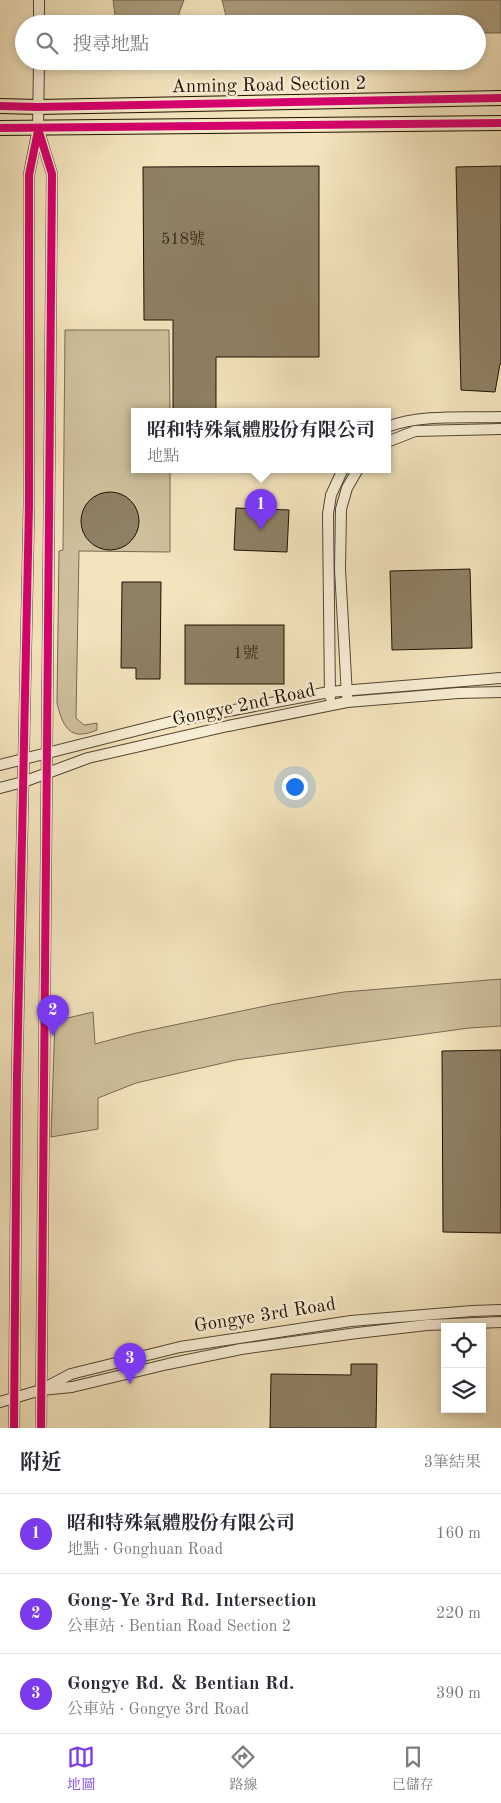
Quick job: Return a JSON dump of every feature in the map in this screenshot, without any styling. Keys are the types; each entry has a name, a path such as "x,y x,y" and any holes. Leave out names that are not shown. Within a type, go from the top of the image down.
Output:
{"main road":[{"name":"Anming Road Section 2","path":"0,106 501,98"},
{"name":"Anming Road Section 2","path":"0,128 501,123"}],"street":[{"path":"39,0 39,15"},
{"path":"14,1428 17,1077 29,505 29,175 38,129 39,70"},
{"path":"38,129 52,174 41,1428"},
{"path":"391,426 401,422 418,420 501,417"},
{"path":"391,441 415,432 501,429"},
{"path":"330,706 328,514 331,495 341,473"},
{"path":"348,702 340,554 341,508 347,488 356,473"},
{"path":"328,554 340,554"},
{"name":"Gongye 2nd Road","path":"0,764 170,722 329,692 501,678"},
{"name":"Gongye 2nd Road","path":"0,788 24,782 80,760 224,727 348,702 458,693 501,692"},
{"path":"222,712 224,727"},
{"name":"Gongye 3rd Road","path":"41,1390 71,1374 190,1345 351,1321 501,1310"},
{"path":"434,1314 435,1325"},
{"name":"Gongye 3rd Road","path":"0,1402 41,1390 72,1387 229,1351 357,1333 435,1325 501,1322"},
{"path":"226,1340 229,1351"},
{"path":"190,1345 192,1359"}],"shaded area":[{"path":"113,0 184,0 178,15 115,15"},
{"path":"222,0 501,0 501,33 486,33 486,15 226,15"},
{"path":"65,330 169,330 170,408 131,408 131,473 170,473 170,552 79,551 76,718 84,725 97,723 97,730 82,734 71,732 67,728 57,703 59,551 63,550"},
{"path":"501,979 501,1026 469,1028 236,1060 136,1083 98,1098 98,1129 51,1137 55,1021 93,1012 95,1044 136,1033 275,1004 344,992"}],"building":[{"path":"319,166 319,357 216,357 216,408 173,408 173,320 144,320 143,167"},
{"path":"501,166 501,364 495,392 461,390 456,167"},
{"path":"104,492 116,492 131,500 139,515 139,527 131,542 116,550 104,550 89,542 81,527 81,515 89,500"},
{"path":"236,508 289,510 287,552 234,550"},
{"path":"470,569 472,648 392,650 390,571"},
{"path":"122,582 161,582 160,679 136,679 136,668 121,668"},
{"path":"185,625 284,625 284,684 185,684"},
{"path":"501,1050 501,1233 443,1232 442,1051"},
{"path":"351,1364 377,1364 376,1428 270,1428 271,1374 351,1375"}],"cycle path":[{"path":"0,106 38,107 501,98"},
{"path":"0,128 501,123"},
{"path":"38,129 52,174 41,1428"},
{"path":"14,1428 17,1077 29,505 29,175 38,131"}],"place":[{"name":"昭和特殊氣體股份有限公司","path":"261,530"},
{"name":"Gong-Ye 3rd Rd. Intersection","path":"53,1036"},
{"name":"Gongye Rd. ＆ Bentian Rd.","path":"130,1384"}]}
